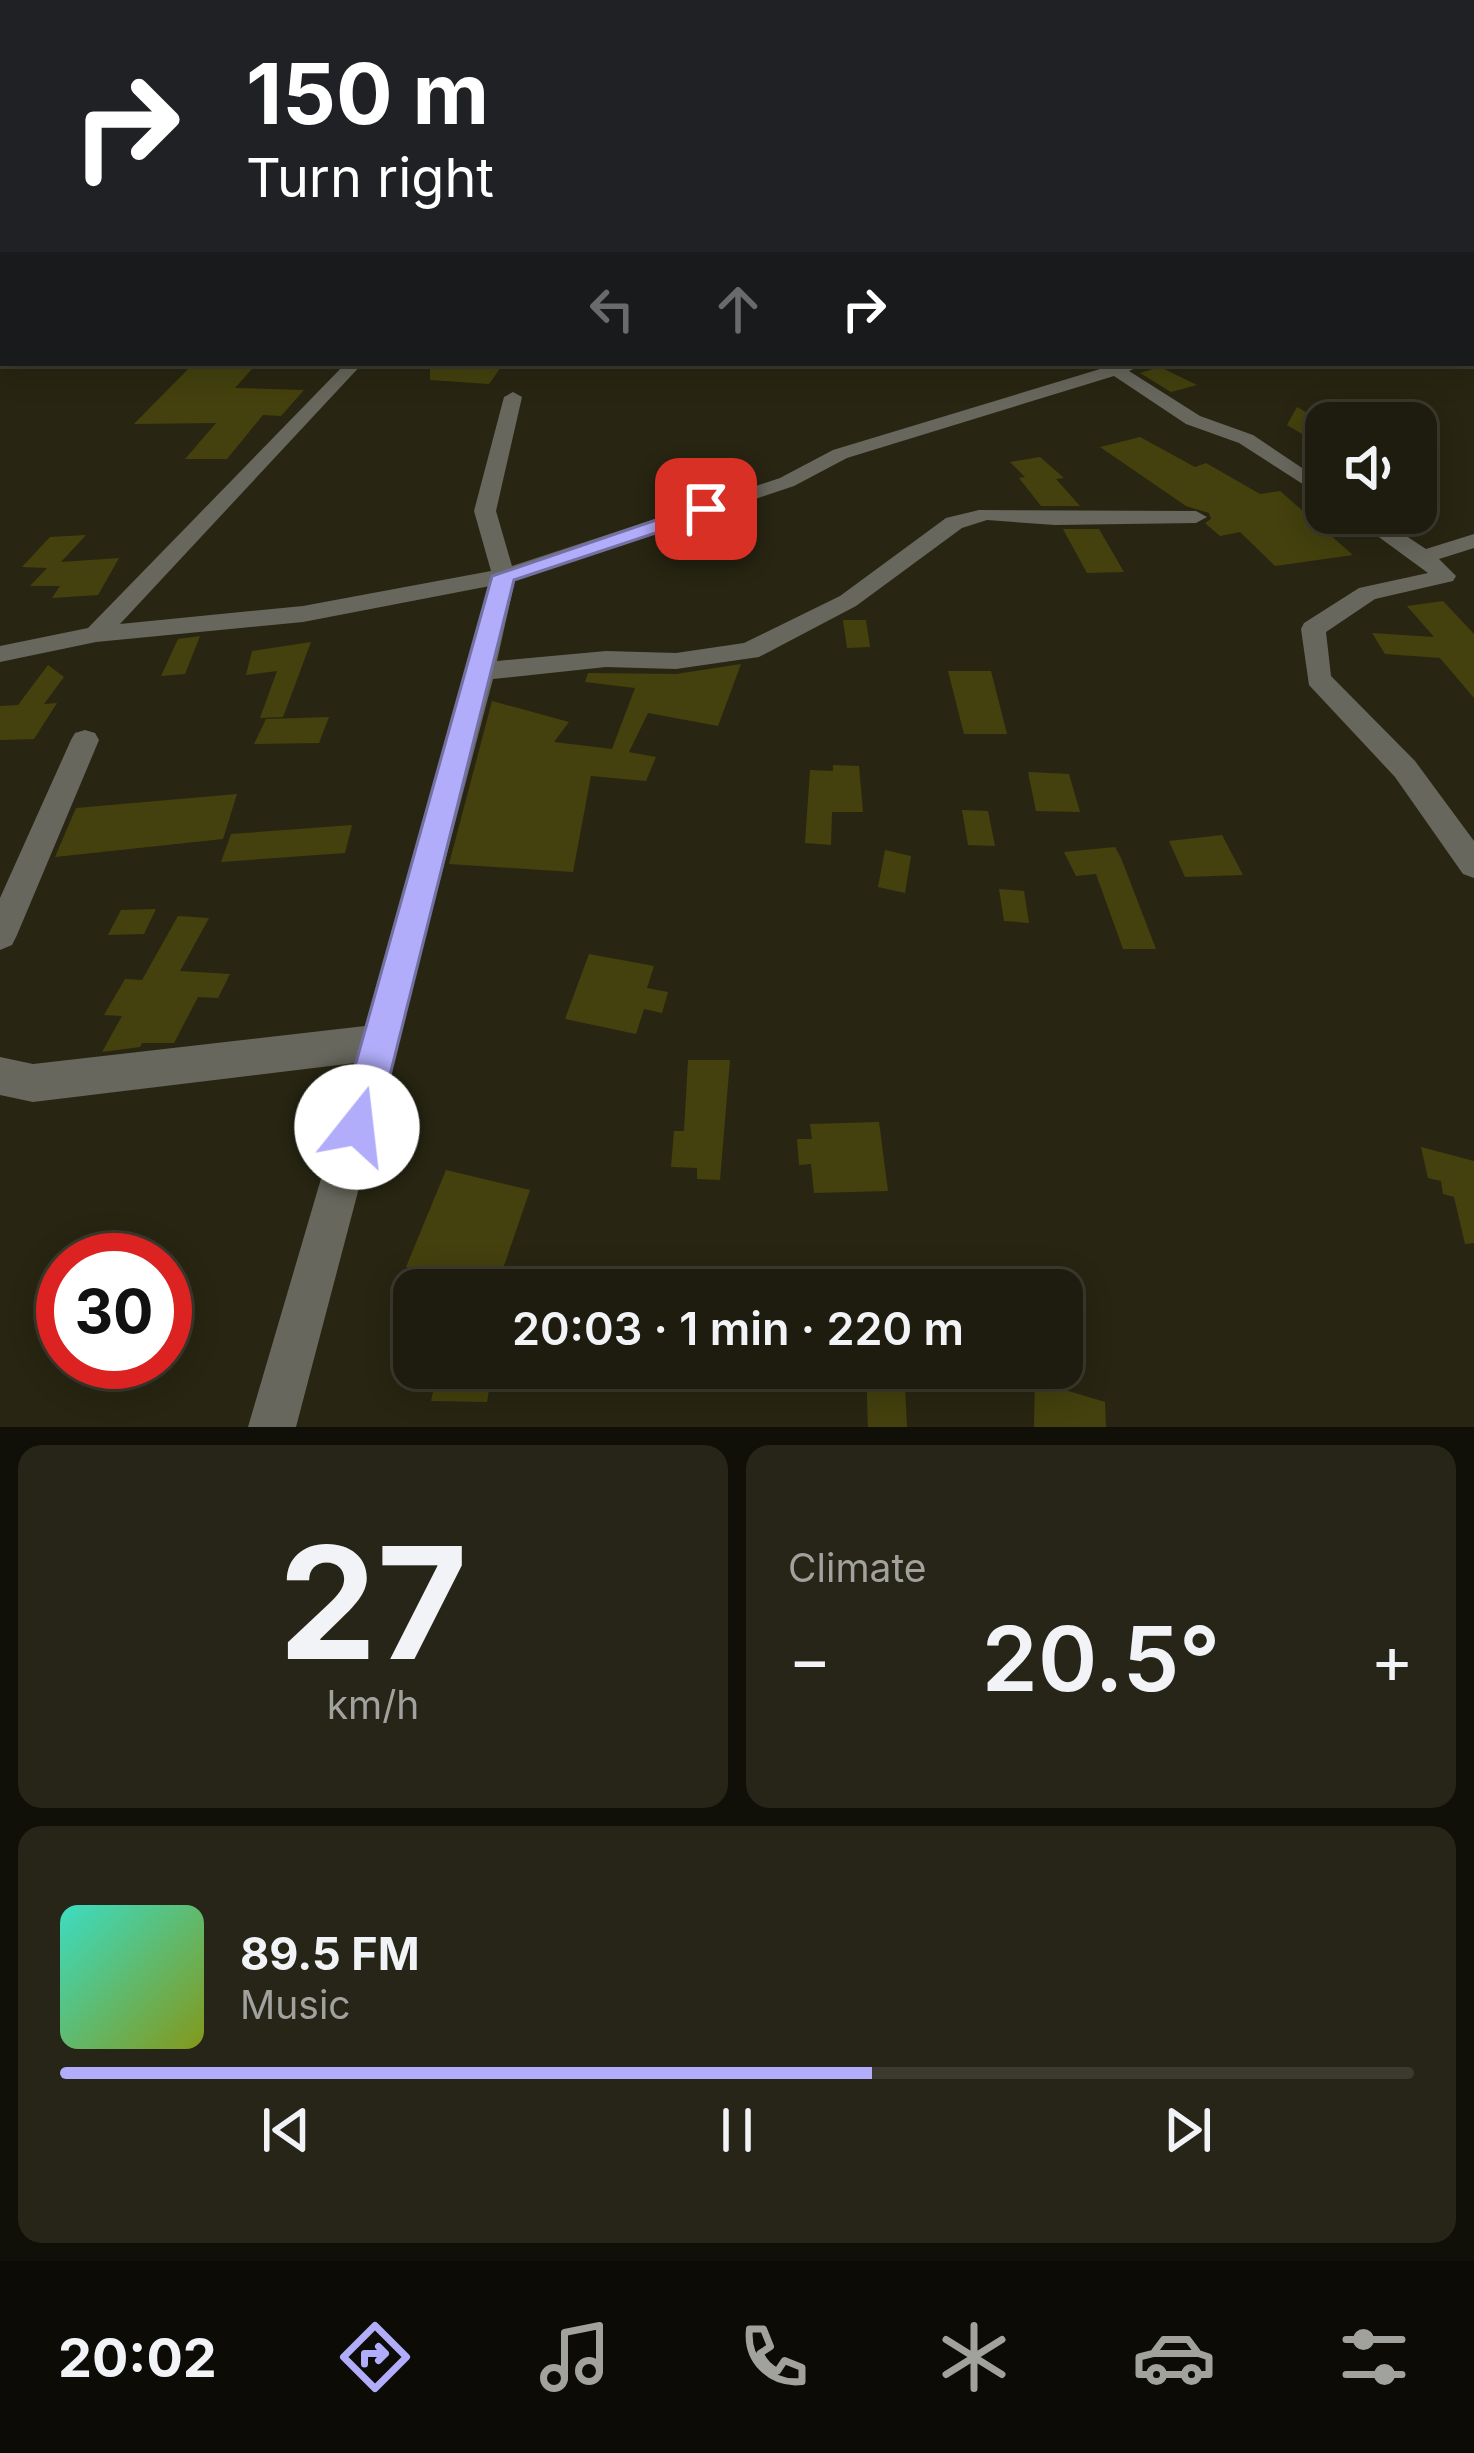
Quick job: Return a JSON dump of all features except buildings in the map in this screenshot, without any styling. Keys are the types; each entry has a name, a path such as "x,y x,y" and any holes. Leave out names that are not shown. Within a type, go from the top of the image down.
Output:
{"street":[{"path":"96,634 352,366"},
{"path":"0,654 96,634 303,614 504,576 787,482 840,454 1129,366"},
{"path":"1116,370 1193,420 1246,439 1305,479"},
{"path":"272,1427 482,671 504,576 485,511 513,397"},
{"path":"482,671 606,658 676,661 750,651 848,601 953,523 986,514 1055,519 1196,518"},
{"path":"1388,534 1445,576 1367,593 1313,628 1318,679 1464,838 1474,865"},
{"path":"1423,557 1474,541"},
{"path":"0,935 86,740"},
{"path":"0,1076 33,1083 382,1042"}],"route":[{"path":"357,1127 504,576 706,509"}]}
